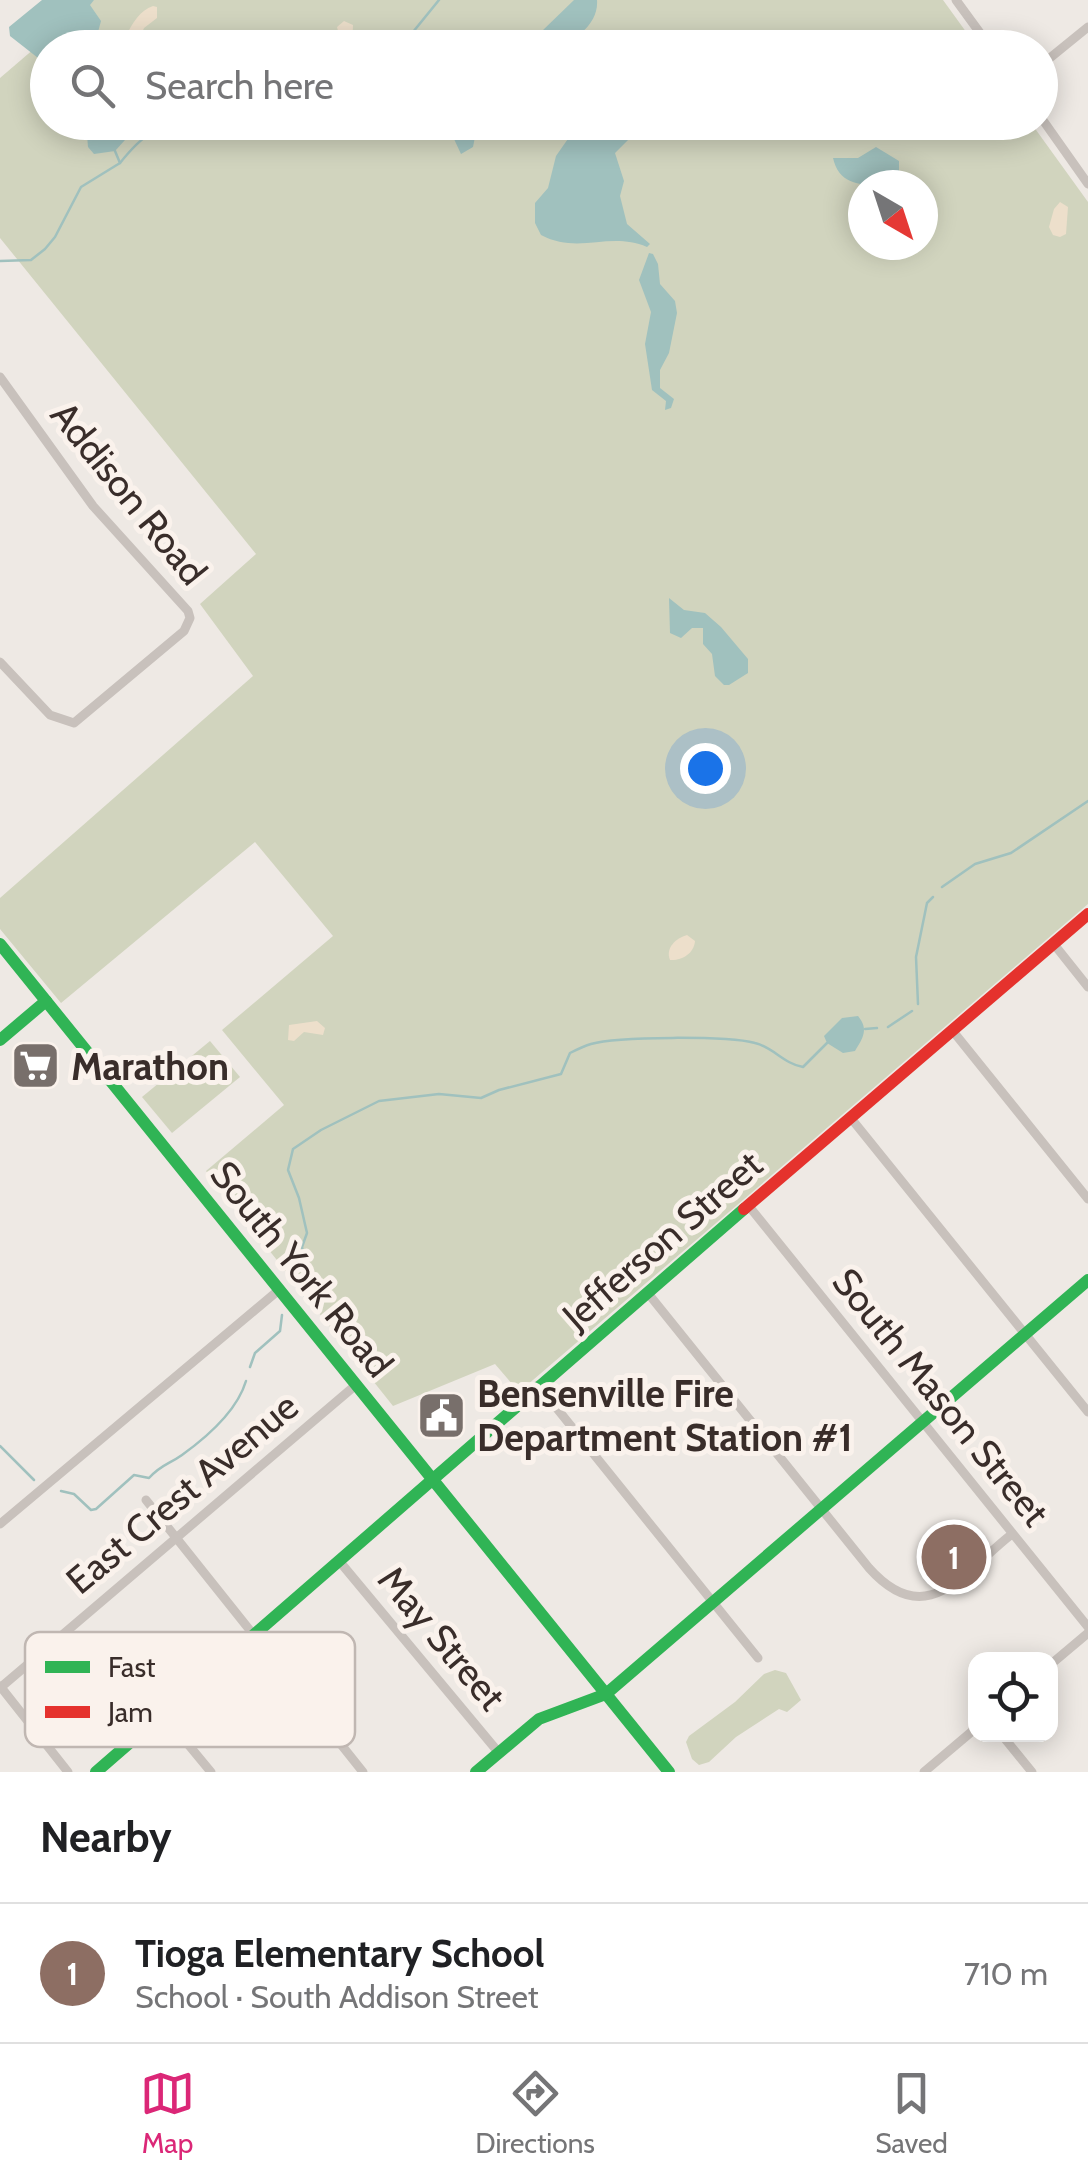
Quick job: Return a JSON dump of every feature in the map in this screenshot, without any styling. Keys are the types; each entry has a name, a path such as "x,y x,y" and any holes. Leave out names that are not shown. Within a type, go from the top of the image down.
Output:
{"street":[{"path":"956,0 978,30"},
{"path":"1058,51 1088,26"},
{"path":"1057,140 1088,184"},
{"name":"Addison Road","path":"0,377 93,506 188,612 190,621 184,631 74,723 50,715 0,662"},
{"name":"Jefferson Street","path":"258,1632 646,1292 1088,914"},
{"name":"South York Road","path":"0,944 669,1772"},
{"path":"1053,944 1088,987"},
{"path":"0,1040 46,1000"},
{"path":"952,1030 1088,1199"},
{"path":"850,1117 1088,1412"},
{"name":"South Mason Street","path":"748,1205 1088,1630"},
{"path":"476,1772 539,1718 606,1694 1088,1280"},
{"path":"0,1524 280,1289"},
{"path":"646,1292 870,1568 899,1594 924,1598 939,1594 1012,1534"},
{"name":"East Crest Avenue","path":"65,1632 356,1384"},
{"path":"538,1386 758,1658"},
{"path":"146,1500 254,1632"},
{"name":"May Street","path":"340,1562 499,1752"},
{"path":"1058,1657 1088,1630"},
{"name":"East Crest Avenue","path":"0,1687 25,1666"},
{"path":"0,1687 25,1718"},
{"path":"924,1772 968,1735"},
{"path":"1008,1742 1032,1772"},
{"path":"48,1747 68,1772"},
{"name":"Jefferson Street","path":"96,1772 125,1747"},
{"path":"190,1747 211,1772"},
{"path":"343,1747 363,1772"}],"green space":[{"path":"91,0 943,0 965,30 56,30"},
{"path":"30,52 30,140 1043,140 1088,202 1088,904 519,1392 495,1364 393,1406 206,1171 284,1105 222,1030 333,936 255,842 61,1003 0,929 0,898 253,676 200,604 256,554 0,238 0,78"},
{"path":"210,1041 240,1077 172,1133 142,1097"},
{"path":"775,1670 786,1673 801,1700 787,1712 779,1709 736,1737 709,1762 699,1765 692,1759 686,1742 689,1736 735,1702 764,1674"}],"sand":[{"path":"157,7 157,18 143,30 129,30 140,14"},
{"path":"344,21 353,25 353,30 337,27"},
{"path":"1060,202 1068,207 1066,234 1060,237 1053,235 1049,227"},
{"path":"687,935 695,941 690,953 670,960 672,944"},
{"path":"317,1021 325,1028 323,1035 304,1032 294,1041 288,1040 289,1025"},
{"path":"737,1178 744,1183 744,1189 726,1203 719,1202 714,1193"}],"water":[{"path":"42,0 94,0 90,5 101,21 99,30 30,30 30,52 10,36 9,27"},
{"path":"574,0 597,0 594,17 583,30 543,30"},
{"path":"87,140 125,140 115,151 94,154"},
{"path":"454,140 474,140 473,147 461,154"},
{"path":"567,140 628,140 615,153 624,181 620,196 627,224 650,244 647,247 620,241 568,243 541,235 535,223 535,203 548,188 556,156"},
{"path":"876,147 899,161 899,170 848,170 848,179 833,158 858,158"},
{"path":"649,253 658,264 660,284 675,301 677,313 669,353 660,370 660,388 674,399 671,408 665,410 666,401 652,390 645,344 651,312 639,280"},
{"path":"669,598 684,610 705,613 721,627 748,659 748,673 724,685 715,676 712,654 703,644 703,628 692,628 681,638 670,633"},
{"path":"858,1016 864,1029 855,1051 843,1053 827,1043 824,1036 842,1018"}],"waterway":[{"path":"415,30 439,0"},
{"path":"120,163 142,140"},
{"path":"0,261 31,260 45,249 81,187 120,163 115,151"},
{"path":"942,887 975,864 1011,853 1088,801"},
{"path":"918,1004 916,957 927,903 933,897"},
{"path":"888,1027 912,1011"},
{"path":"865,1029 877,1028"},
{"path":"304,1296 302,1247 307,1233 288,1170 293,1149 379,1101 439,1094 481,1098 561,1074 570,1053 604,1041 741,1041 761,1045 803,1067 827,1043"},
{"path":"250,1367 255,1353 280,1331 282,1315"},
{"path":"61,1491 74,1494 91,1510 134,1475 149,1478 192,1448 220,1422 236,1403 246,1381"},
{"path":"0,1446 34,1480"}],"traffic: fast":[{"path":"0,944 669,1772"},
{"path":"0,1040 46,1001"},
{"path":"257,1632 744,1209"},
{"path":"476,1772 539,1719 606,1694 1088,1280"},
{"path":"96,1772 125,1747"}],"traffic: jam":[{"path":"744,1209 1088,914"}],"place":[{"name":"Marathon","path":"36,1066"},
{"name":"Bensenville Fire Department Station #1","path":"442,1415"},
{"name":"Tioga Elementary School","path":"954,1557"}]}
